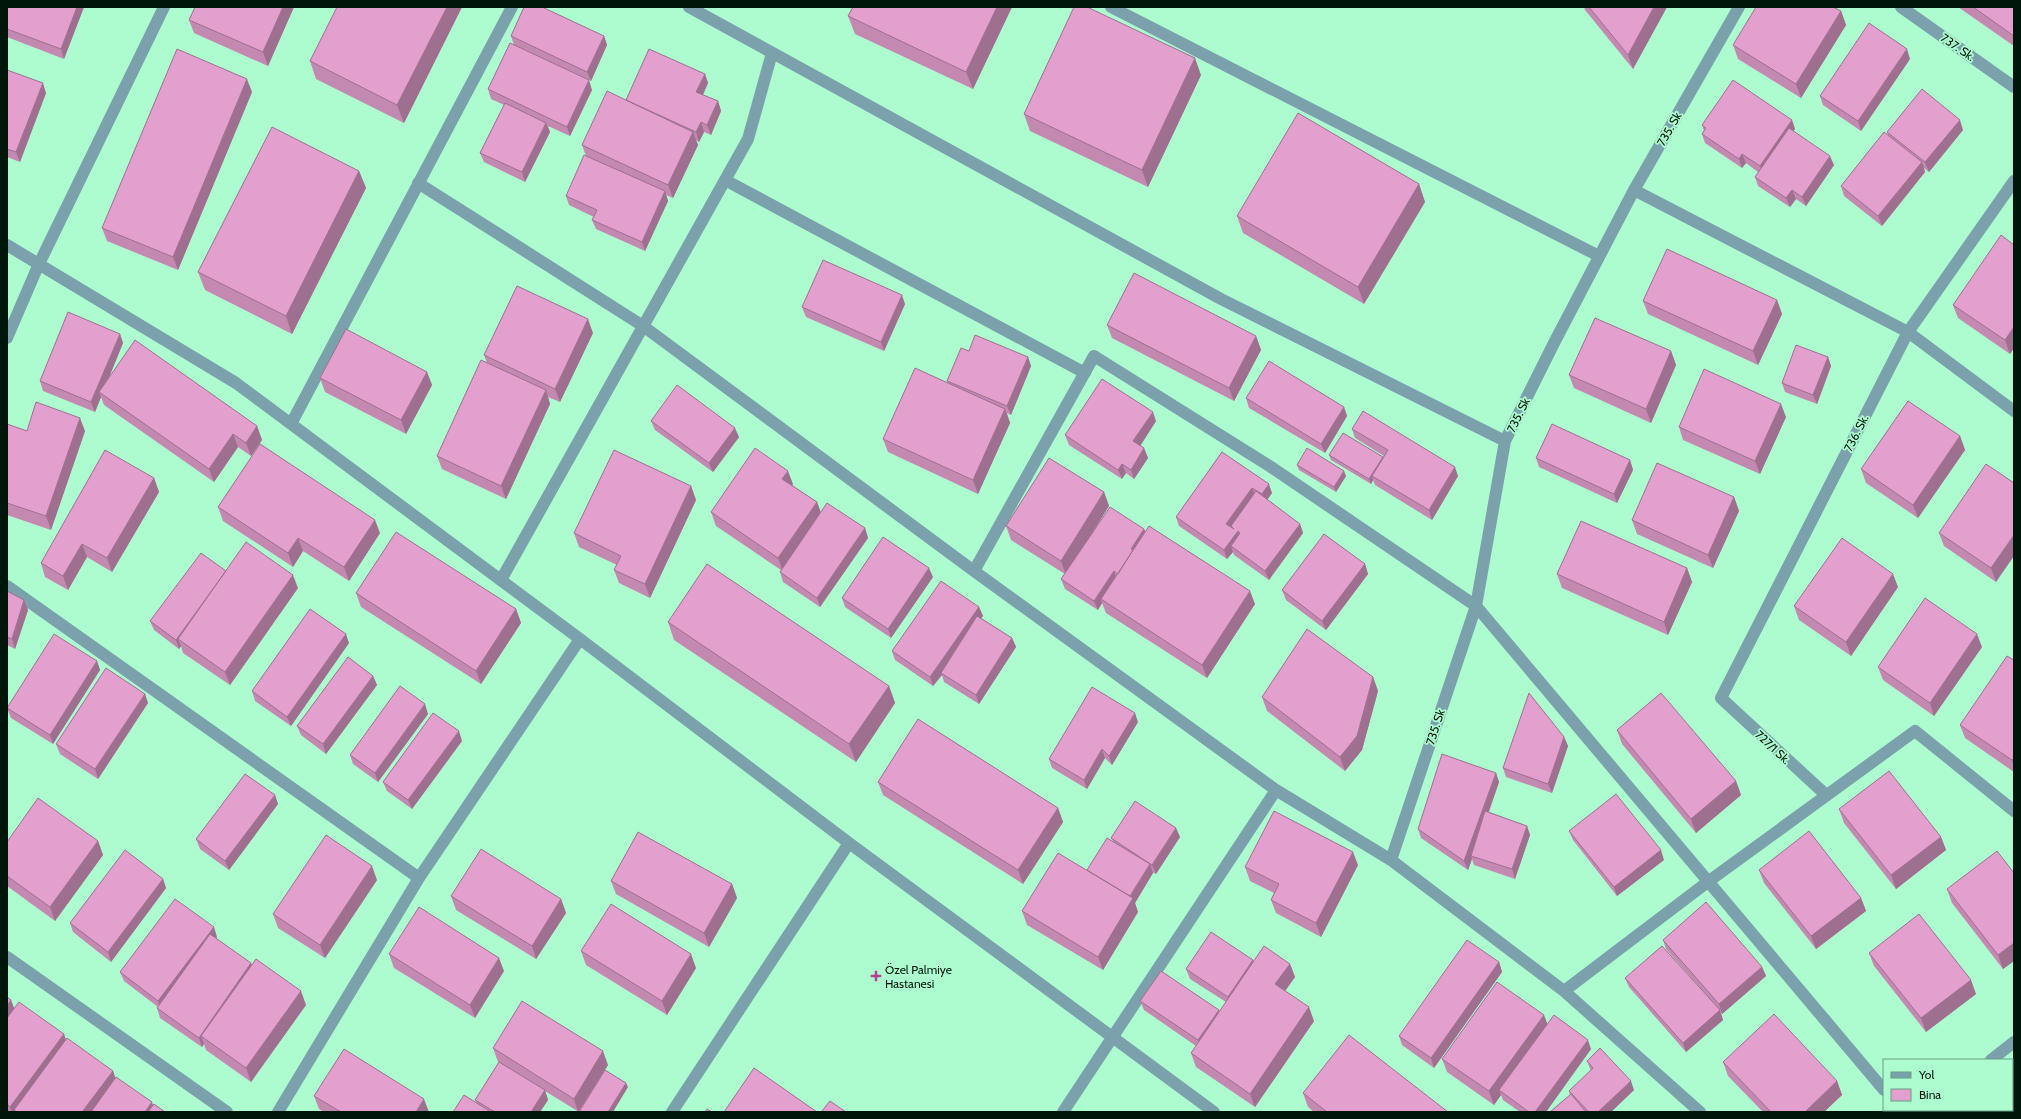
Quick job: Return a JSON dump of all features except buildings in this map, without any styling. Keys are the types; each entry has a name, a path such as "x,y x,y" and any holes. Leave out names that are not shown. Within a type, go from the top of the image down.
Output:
{"street":[{"path":"7,338 38,266 164,7"},
{"path":"291,424 512,7"},
{"path":"689,7 1221,299 1506,441"},
{"path":"1111,7 1599,256"},
{"name":"735. Sk","path":"1391,860 1476,606 1506,441 1634,190 1739,7"},
{"name":"737. Sk.","path":"1901,7 2014,87"},
{"path":"501,580 748,139 772,53"},
{"path":"725,180 1085,373"},
{"name":"736. Sk.","path":"1721,698 1908,332 2014,181"},
{"path":"418,183 643,326 974,571 1276,790 1391,860 1564,991 1700,1112"},
{"path":"1634,190 1908,332 2014,410"},
{"path":"7,245 38,266 236,383 580,639 849,843 1214,1112"},
{"path":"974,571 1094,356 1271,467 1476,606 1883,1089"},
{"path":"7,586 419,878"},
{"path":"278,1112 419,878 580,639"},
{"name":"727/1 Sk.","path":"1721,698 1826,795"},
{"path":"1564,991 1709,881 1914,731 2014,811"},
{"path":"1063,1112 1276,790"},
{"path":"672,1112 849,843"},
{"path":"7,957 227,1112"},
{"path":"1992,1059 2014,1042"}],"place":[{"name":"Özel Palmiye Hastanesi","path":"876,976"}]}
